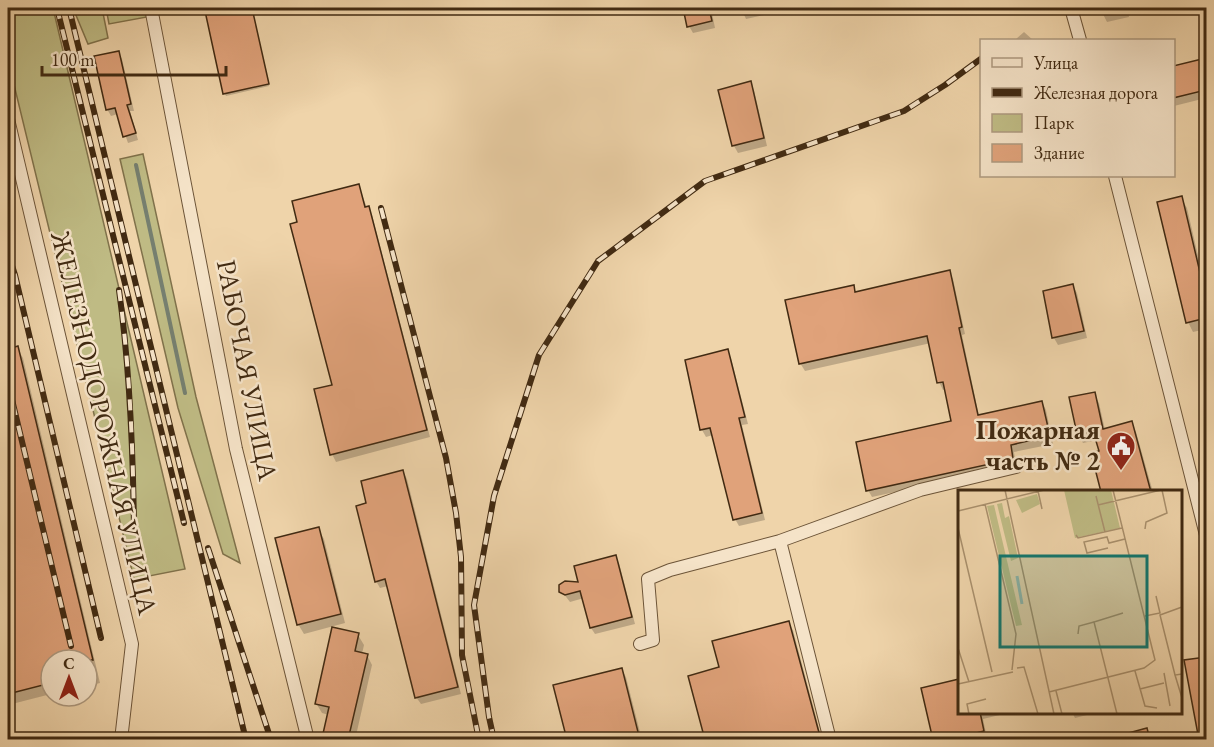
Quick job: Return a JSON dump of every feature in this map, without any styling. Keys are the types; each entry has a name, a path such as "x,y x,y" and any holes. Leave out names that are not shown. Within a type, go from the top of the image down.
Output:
{"street":[{"name":"РАБОЧАЯ УЛИЦА","path":"155,8 237,449 308,740"},
{"path":"1071,8 1080,39"},
{"name":"ЖЕЛЕЗНОДОРОЖНАЯ УЛИЦА","path":"8,119 132,644 121,740"},
{"path":"1115,177 1202,497 1206,535"},
{"path":"640,644 653,640 648,579 670,570 780,541 920,490 1016,467"},
{"path":"780,541 830,740"}],"green space":[{"path":"8,8 53,8 185,569 134,579 8,60"},
{"path":"73,8 102,8 108,38 88,44"},
{"path":"106,8 145,8 147,17 109,24"},
{"path":"143,154 196,397 240,563 223,554 178,408 120,159"}],"building":[{"path":"220,8 252,8 269,84 223,94 205,11"},
{"path":"683,8 709,8 712,21 687,27"},
{"path":"119,51 131,104 127,105 136,133 123,137 115,108 106,110 94,56"},
{"path":"1206,58 1206,90 1175,98 1175,66"},
{"path":"751,81 764,138 732,146 718,90"},
{"path":"359,184 365,207 369,206 427,430 330,455 314,389 332,385 290,224 297,222 292,201"},
{"path":"1182,196 1206,298 1206,318 1186,323 1157,202"},
{"path":"950,270 962,327 959,328 978,415 1042,401 1050,436 1011,445 1013,459 866,491 856,442 951,421 943,382 937,383 927,336 799,364 785,300 854,285 855,292"},
{"path":"1073,284 1084,331 1052,338 1043,291"},
{"path":"18,346 90,648 39,648 39,686 8,694 8,349"},
{"path":"728,349 745,417 739,418 762,513 733,520 710,428 700,430 685,360"},
{"path":"1095,392 1103,429 1132,421 1150,490 1100,490 1091,453 1099,451 1093,431 1077,434 1069,397"},
{"path":"403,470 458,687 415,698 385,579 375,582 356,506 366,503 361,481"},
{"path":"319,527 341,614 297,625 275,538"},
{"path":"616,555 632,617 590,628 580,591 565,595 559,592 559,585 565,581 578,582 574,566"},
{"path":"789,621 821,740 705,740 688,676 719,667 712,641"},
{"path":"332,627 359,633 355,651 368,654 348,740 322,738 329,707 315,704"},
{"path":"1206,657 1206,740 1199,740 1184,660"},
{"path":"622,668 640,740 567,740 553,685"},
{"path":"958,679 958,714 980,714 984,731 949,740 933,740 921,688"},
{"path":"1147,728 1150,740 1117,740 1117,736"}],"waterway":[{"path":"136,165 185,393"}],"railway":[{"path":"57,8 184,523"},
{"path":"69,8 246,740"},
{"path":"494,740 474,605 494,496 539,355 598,261 705,181 904,111 980,59"},
{"path":"381,208 446,458 461,557 462,655 479,740"},
{"path":"8,253 101,638"},
{"path":"119,290 130,409 134,528"},
{"path":"8,383 71,646"},
{"path":"208,548 271,740"}],"place":[{"name":"Пожарная часть № 2","path":"1121,472"}]}
